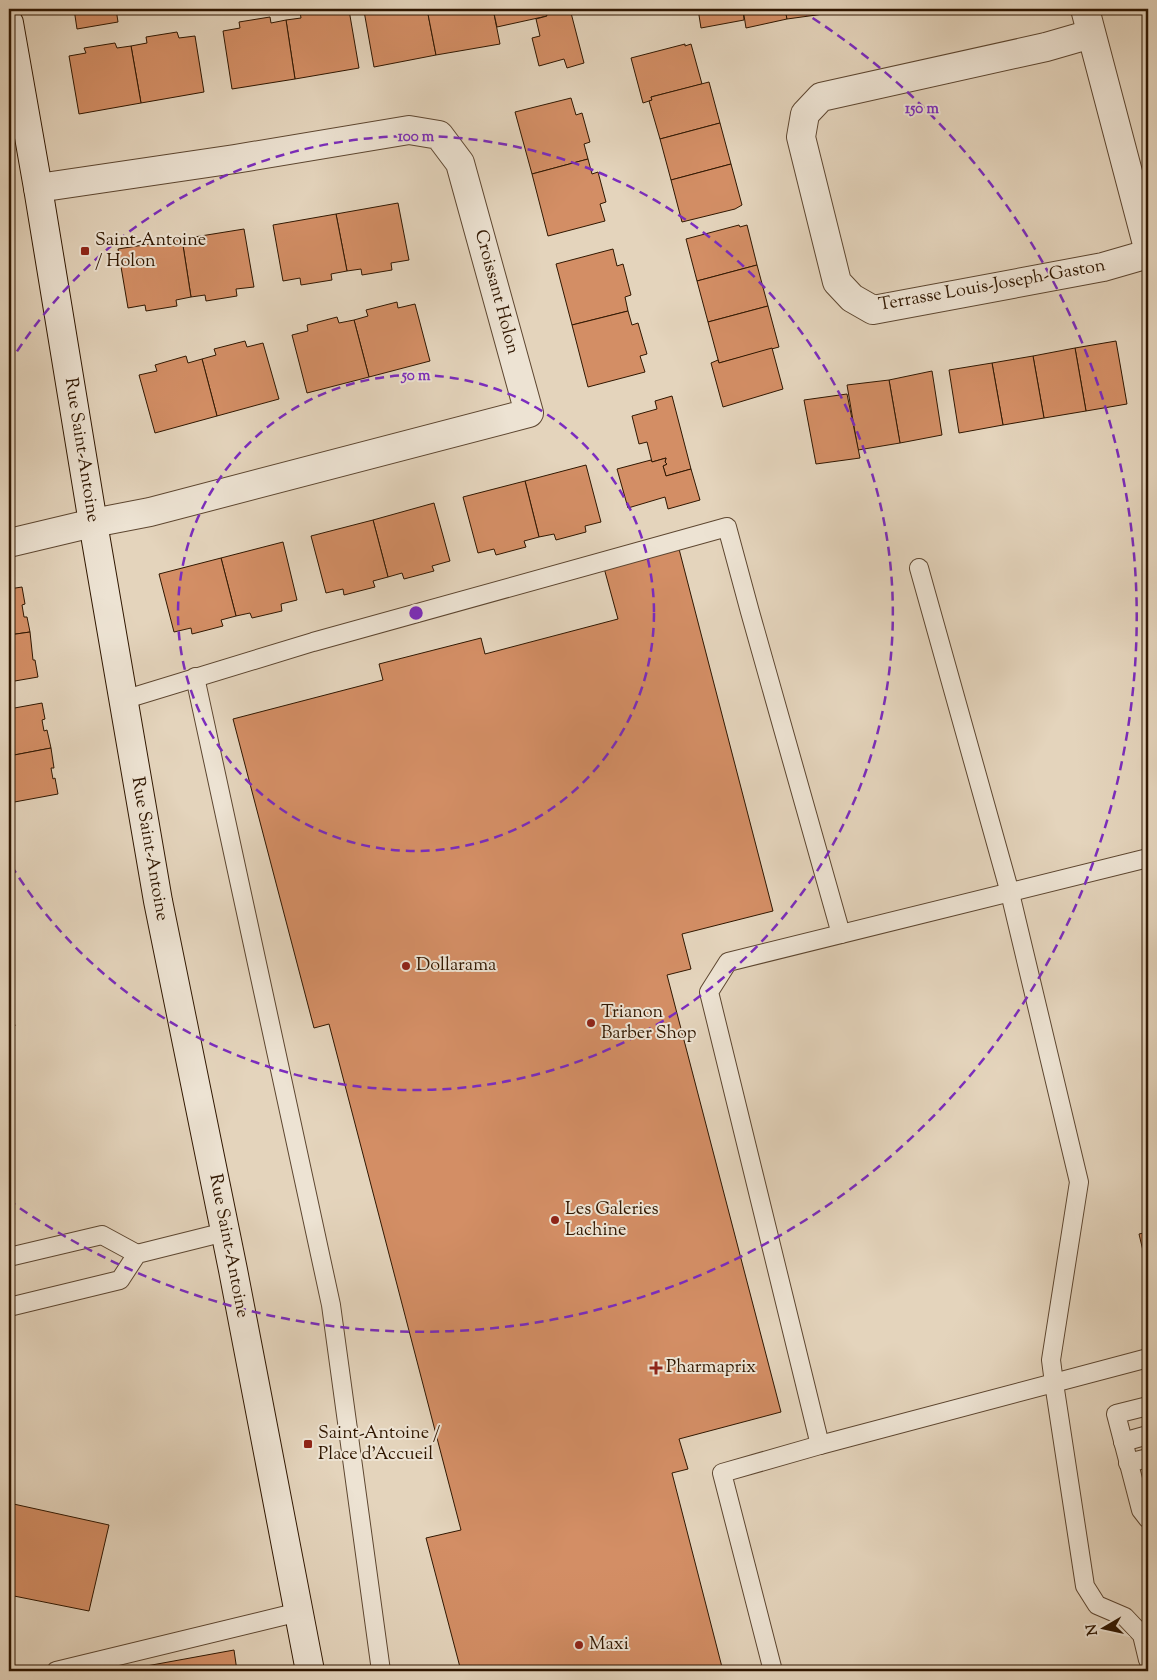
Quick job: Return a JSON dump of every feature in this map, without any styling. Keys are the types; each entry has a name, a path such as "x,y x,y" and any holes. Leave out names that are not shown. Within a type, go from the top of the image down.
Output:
{"street":[{"path":"1088,22 1141,188 1148,248"},
{"name":"Terrasse Louis-Joseph-Gaston","path":"1088,22 1046,47 821,97 805,114 801,137 837,282 852,298 873,310 1103,267 1148,254"},
{"name":"Rue Saint-Antoine","path":"9,23 158,901 225,1232 310,1671"},
{"name":"Croissant Holon","path":"38,188 236,159 409,130 439,135 460,163 529,413 159,509 93,523"},
{"path":"9,543 93,523"}],"lane":[{"path":"123,700 314,642 727,527 841,934"},
{"path":"919,568 1010,893 1079,1182 1051,1360 1085,1586 1097,1605 1125,1617 1142,1635 1148,1660"},
{"path":"195,677 331,1305 381,1671"},
{"path":"820,1445 709,992 728,962 1148,858"},
{"path":"9,1257 102,1234 136,1254 225,1232"},
{"path":"9,1307 120,1280 136,1254"},
{"path":"773,1671 722,1473 1148,1358"},
{"path":"1148,1406 1116,1414 1141,1510 1148,1520"},
{"path":"1123,1442 1148,1435"},
{"path":"1128,1463 1148,1458"},
{"path":"56,1671 299,1612"}],"building":[{"path":"74,9 116,9 118,22 77,29"},
{"path":"331,9 332,13 349,10 359,68 295,79 286,20 301,18 300,12"},
{"path":"374,9 427,9 436,55 374,67 364,11"},
{"path":"427,9 493,9 500,44 436,55"},
{"path":"493,9 541,9 541,11 545,10 547,16 497,27"},
{"path":"541,9 570,9 584,63 567,68 564,59 539,66 532,38 540,36 536,19 547,16 545,10 541,11"},
{"path":"698,9 743,9 744,20 701,28"},
{"path":"743,9 785,9 787,19 746,28"},
{"path":"785,9 830,9 831,13 787,19"},
{"path":"270,17 271,23 286,20 295,79 232,89 223,31 240,28 239,22"},
{"path":"177,32 179,38 195,36 204,92 141,103 131,46 147,43 146,37"},
{"path":"115,43 117,48 131,46 141,103 79,114 69,56 86,53 84,48"},
{"path":"685,44 685,46 691,44 702,84 651,97 652,100 643,103 631,58"},
{"path":"709,82 720,123 660,139 649,101 652,100 651,97"},
{"path":"571,98 576,115 582,113 590,142 584,144 588,159 532,174 515,112"},
{"path":"720,123 731,164 671,180 660,139"},
{"path":"588,159 592,174 598,172 606,202 600,204 605,221 548,236 532,174"},
{"path":"731,164 742,205 735,209 682,222 671,180"},
{"path":"398,203 409,260 391,263 392,270 362,275 361,269 347,271 336,214"},
{"path":"336,214 347,271 331,274 332,280 301,285 300,278 283,281 273,225"},
{"path":"739,225 740,227 747,225 757,265 697,281 686,239"},
{"path":"244,229 254,287 236,289 237,296 206,301 205,295 191,297 182,239"},
{"path":"182,239 191,297 176,300 177,306 146,311 145,305 128,308 118,249"},
{"path":"613,249 617,266 623,264 631,295 625,297 628,311 572,325 556,264"},
{"path":"757,265 768,306 708,322 697,281"},
{"path":"397,302 398,308 415,304 430,361 369,377 354,320 368,316 366,310"},
{"path":"768,306 779,347 719,363 708,322"},
{"path":"628,311 632,325 638,323 647,354 640,356 645,372 588,387 572,325"},
{"path":"337,317 339,323 354,320 369,377 307,393 292,335 308,331 307,325"},
{"path":"245,341 247,347 263,343 279,399 217,416 202,359 216,355 214,349"},
{"path":"1116,341 1127,404 1086,411 1075,348"},
{"path":"772,348 783,389 723,407 711,363 718,360 719,363"},
{"path":"1075,348 1086,411 1044,418 1033,356"},
{"path":"186,356 188,363 202,359 217,416 155,433 139,375 157,371 155,365"},
{"path":"1033,356 1044,418 1003,425 992,363"},
{"path":"992,363 1003,425 959,433 949,370"},
{"path":"932,371 942,435 900,443 889,380"},
{"path":"889,380 900,443 858,450 847,385"},
{"path":"847,394 860,458 816,464 804,400"},
{"path":"672,396 691,469 666,476 663,466 667,464 665,462 666,458 652,462 647,442 639,444 632,416 657,409 655,401"},
{"path":"666,458 665,462 667,464 663,466 666,476 691,469 700,500 668,509 665,497 628,508 617,469"},
{"path":"586,465 601,522 585,526 586,532 556,540 554,534 539,537 525,481"},
{"path":"525,481 539,537 524,541 526,547 496,555 494,549 478,553 463,497"},
{"path":"434,503 450,561 432,566 434,571 404,579 402,573 388,577 373,520"},
{"path":"373,520 388,577 373,581 375,587 344,595 343,589 326,593 311,536"},
{"path":"283,542 297,600 281,604 282,611 252,618 250,613 236,616 221,558"},
{"name":"Les Galeries Lachine","path":"679,549 773,911 682,934 691,969 667,975 781,1412 679,1439 688,1469 672,1473 723,1671 461,1671 426,1538 461,1530 329,1024 314,1028 233,719 383,680 379,664 481,638 485,654 618,619 604,568"},
{"path":"221,558 236,616 221,620 223,626 192,634 191,628 174,632 159,574"},
{"path":"22,587 25,604 22,605 24,617 27,617 30,632 9,635 9,589"},
{"path":"30,632 33,660 35,660 38,677 9,682 9,635"},
{"path":"42,703 45,719 42,720 44,731 47,730 51,748 9,756 9,709"},
{"path":"51,748 54,768 51,768 58,794 9,803 9,756"},
{"path":"9,1002 15,1026 9,1027"},
{"path":"1148,1232 1148,1272 1139,1234"},
{"path":"9,1503 109,1525 89,1611 9,1595"},
{"path":"234,1650 237,1671 119,1671"}],"place":[{"name":"Saint-Antoine / Holon","path":"85,251"},
{"name":"Dollarama","path":"406,966"},
{"name":"Trianon Barber Shop","path":"591,1023"},
{"name":"Les Galeries Lachine","path":"555,1220"},
{"name":"Pharmaprix","path":"656,1368"},
{"name":"Saint-Antoine / Place d'Accueil","path":"308,1444"},
{"name":"Maxi","path":"579,1645"}]}
